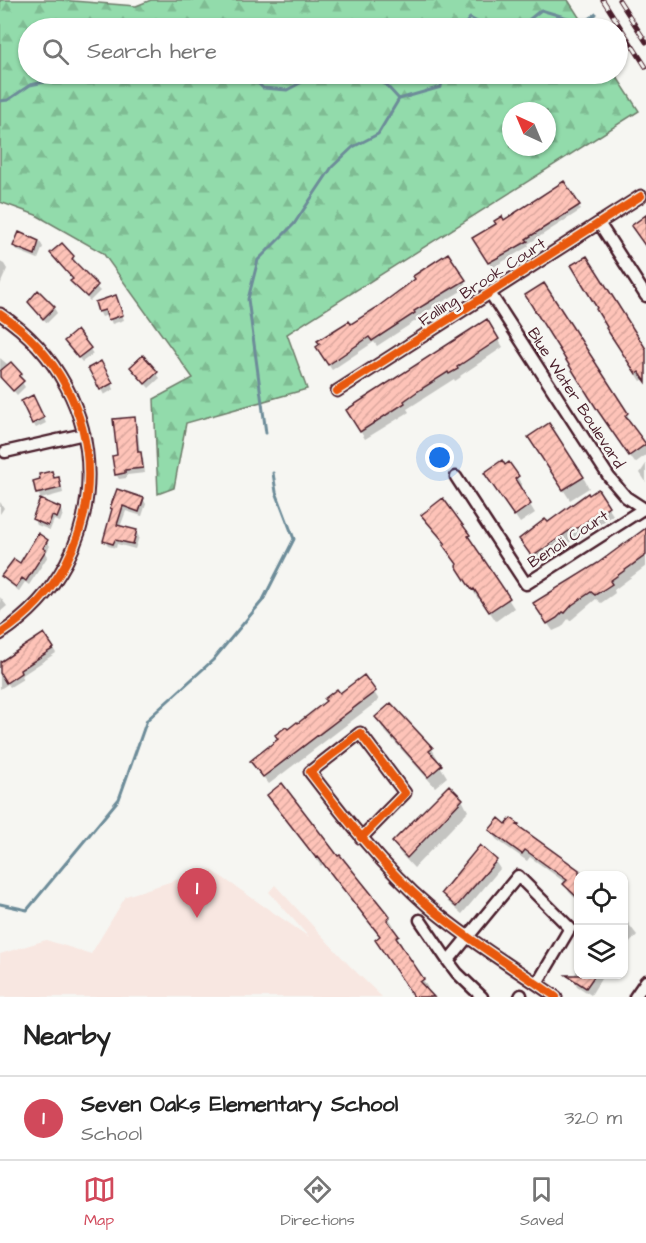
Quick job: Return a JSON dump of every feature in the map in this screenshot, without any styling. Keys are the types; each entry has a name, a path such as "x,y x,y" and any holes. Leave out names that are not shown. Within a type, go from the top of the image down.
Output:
{"street":[{"name":"Falling Brook Court","path":"337,391 641,196"},
{"path":"599,223 646,296"},
{"name":"Blue Water Boulevard","path":"490,293 609,477 626,497 645,509"},
{"path":"0,314 32,340 59,373 71,394 80,418 88,453 88,493 81,528 73,550 50,589 33,608 0,634"},
{"path":"5,452 84,434"},
{"name":"Benoli Court","path":"456,477 525,584 645,509"},
{"path":"361,838 405,793 360,733 310,772 361,838 426,904 467,936 556,997"},
{"path":"448,961 518,876 570,928 537,984"},
{"path":"420,920 457,973 482,997"},
{"path":"635,997 646,981"}],"shaded area":[{"path":"210,869 309,937 269,892 275,885 382,997 0,997 0,954 46,940 91,954 126,896"}],"green space":[{"path":"0,0 60,0 136,6 151,0 568,0 580,18 18,18 18,84 621,84 639,111 287,334 307,389 186,423 174,488 158,494 154,399 193,378 103,253 36,215 0,202"}],"building":[{"path":"564,181 580,205 526,239 528,241 488,263 472,238 496,224 494,221 502,216 504,220"},
{"path":"646,215 646,247 631,226"},
{"path":"19,232 39,241 35,255 13,246"},
{"path":"62,243 74,256 72,259 98,285 87,297 70,281 73,279 50,253"},
{"path":"448,253 466,280 414,311 415,313 372,341 369,337 328,365 316,347 320,344 317,341 349,321 351,324 376,308 415,279 413,276"},
{"path":"587,256 646,349 646,382 639,372 636,374 606,328 597,308 571,265"},
{"path":"544,283 628,413 625,416 646,444 629,456 525,295"},
{"path":"38,290 55,307 43,319 28,302"},
{"path":"116,295 123,315 108,320 105,310 98,312 95,302"},
{"path":"487,319 499,339 457,367 458,369 449,374 448,372 418,391 404,401 405,403 360,432 346,410"},
{"path":"77,330 91,348 78,358 64,341"},
{"path":"143,355 158,372 145,384 130,367"},
{"path":"101,361 113,383 100,390 88,368"},
{"path":"11,362 22,374 19,376 24,381 13,391 0,377 0,371"},
{"path":"33,395 44,418 32,424 21,401"},
{"path":"135,417 138,452 141,452 143,468 125,470 125,473 115,475 112,456 117,455 113,419"},
{"path":"549,423 584,477 563,490 528,437"},
{"path":"502,460 505,465 509,462 519,476 515,479 531,504 514,516 484,473"},
{"path":"52,471 54,478 59,477 61,488 36,494 33,481 40,479 39,474"},
{"path":"117,489 144,498 139,512 123,506 117,525 137,530 133,544 115,540 113,544 103,541 112,509 110,508"},
{"path":"598,489 609,506 532,557 519,539 545,519 548,522 588,493 589,495"},
{"path":"443,498 470,535 468,536 510,598 489,612 456,566 457,564 443,545 445,543 421,515"},
{"path":"40,499 61,508 57,518 52,516 48,526 32,519"},
{"path":"646,528 646,555 610,581 612,584 595,595 591,592 547,624 533,603 598,563"},
{"path":"38,533 48,540 43,548 46,550 26,581 22,578 16,587 1,576 14,559 20,563"},
{"path":"44,633 54,648 20,670 21,673 6,683 0,673 0,662"},
{"path":"364,675 376,691 263,777 250,761 278,739 275,735 286,727 288,729 298,723 326,701 324,699 337,689 340,693"},
{"path":"391,703 433,748 429,751 442,765 428,777 375,717"},
{"path":"282,783 338,856 340,855 390,917 387,920 399,936 396,938 424,979 420,982 434,997 414,997 375,940 380,936 267,795"},
{"path":"449,785 463,799 407,858 392,842"},
{"path":"499,818 506,824 511,818 519,824 517,825 579,870 574,871 574,894 563,884 567,880 525,850 522,854 489,830"},
{"path":"480,845 497,860 456,907 441,893"},
{"path":"566,975 574,975 574,979 592,979 586,988"}],"waterway":[{"path":"531,18 541,10 567,18"},
{"path":"591,18 596,14"},
{"path":"0,101 8,100 35,84"},
{"path":"259,84 263,88 287,90 298,84"},
{"path":"385,84 399,99"},
{"path":"266,433 248,299 258,260 294,224 332,167 353,147 378,134 399,99 441,87 441,84"},
{"path":"0,904 27,910 119,799 147,720 213,660 263,600 294,539 276,492 273,473"}],"railway":[{"path":"603,0 615,18"},
{"path":"619,0 646,42"},
{"path":"628,39 646,67"}],"cycle path":[{"path":"337,391 641,196"},
{"path":"0,314 38,347 66,386 83,429 88,474 83,519 66,562 39,601 0,634"},
{"path":"361,838 405,793 360,733 310,772 351,825 366,842 411,891 459,930 556,997"}],"place":[{"name":"Seven Oaks Elementary School","path":"197,918"}]}
